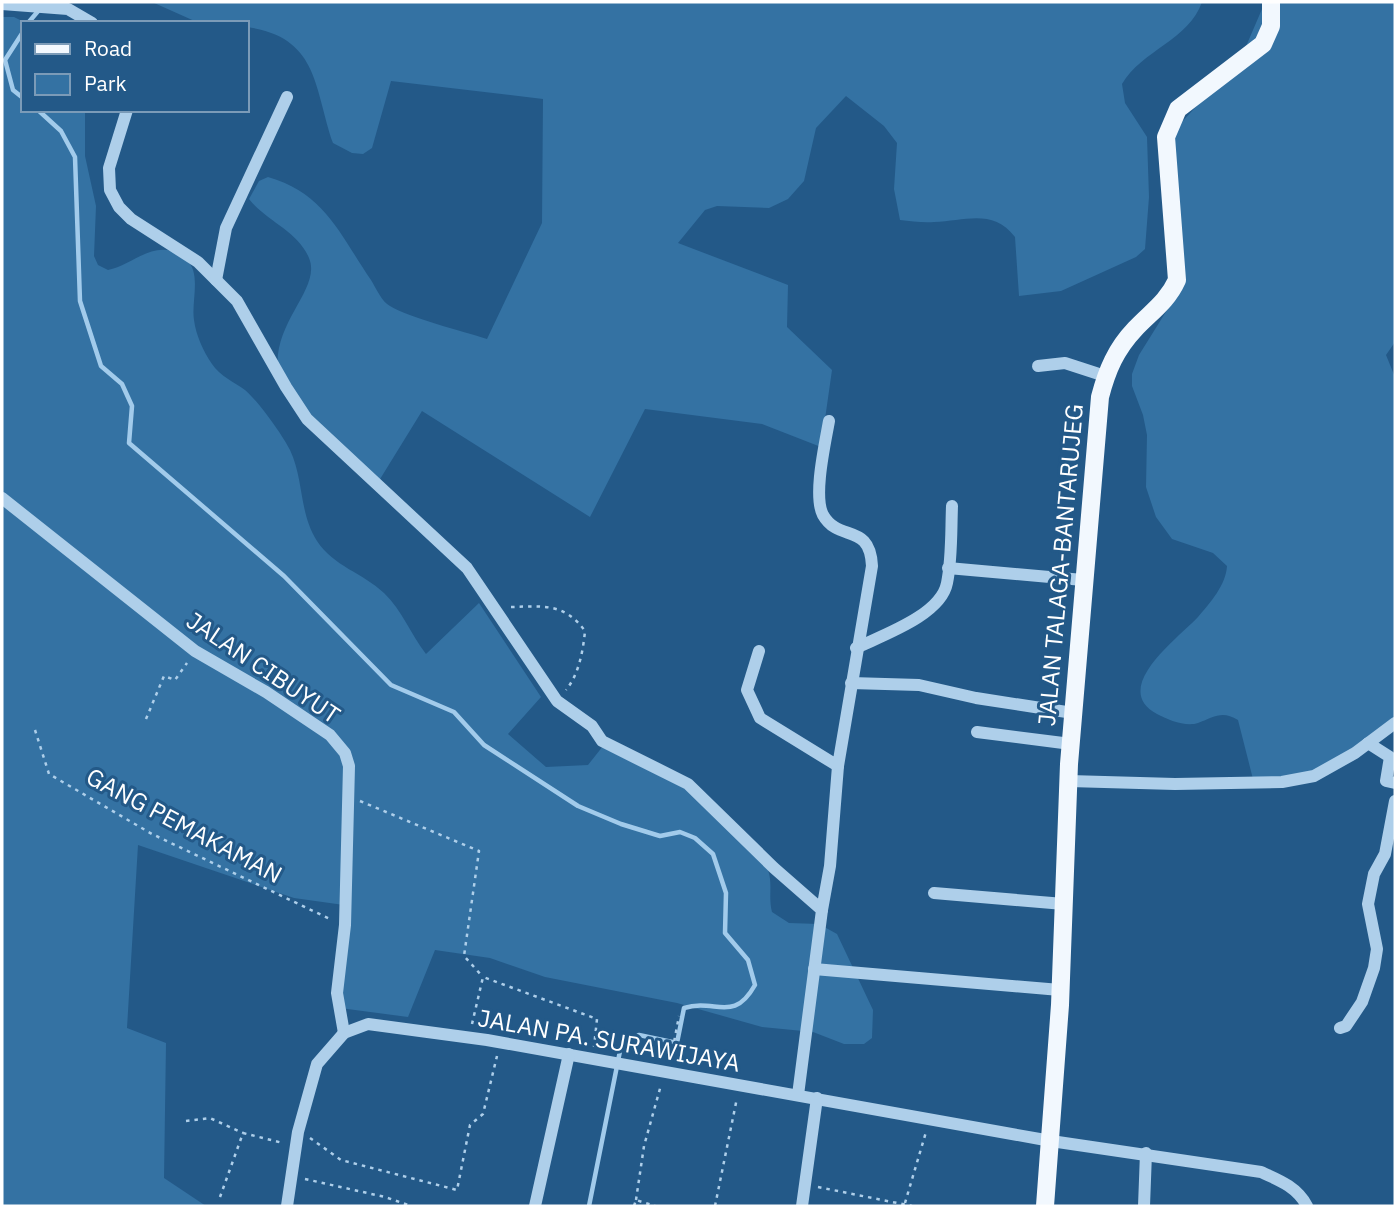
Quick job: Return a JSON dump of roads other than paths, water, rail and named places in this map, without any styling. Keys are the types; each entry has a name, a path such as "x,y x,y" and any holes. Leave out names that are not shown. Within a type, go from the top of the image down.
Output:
{"main road":[{"name":"JALAN TALAGA-BANTARUJEG","path":"1045,1206 1060,990 1073,713 1100,397 1114,356 1135,329 1167,300 1177,279 1166,137 1171,121 1178,109 1263,44 1271,26 1271,2"}],"street":[{"path":"2,4 68,9 89,21"},
{"path":"216,279 226,228 287,97"},
{"path":"126,112 109,168 108,180 115,199 131,219 192,257 237,301 307,419 450,549 556,701 592,726 602,741 688,785 822,910"},
{"path":"1038,366 1065,363 1105,376"},
{"path":"798,1095 830,866 838,766 872,566 871,549 862,538 833,527 822,513 820,495 828,421"},
{"name":"JALAN CIBUYUT","path":"2,498 195,651 266,692 330,735 345,753 349,766 345,925 337,993 344,1033"},
{"path":"856,648 925,613 940,599 947,585 952,506"},
{"path":"948,568 1083,580"},
{"path":"759,651 747,690 760,718 838,766"},
{"path":"851,682 919,685 1073,713"},
{"path":"1069,781 1175,784 1282,782 1314,776 1395,723"},
{"path":"977,732 1071,744"},
{"path":"1368,743 1390,757 1386,781 1395,783"},
{"path":"1340,1028 1346,1026 1362,1002 1374,968 1377,949 1368,904 1374,874 1385,854 1395,801"},
{"path":"934,893 1064,904"},
{"path":"814,969 1060,990"},
{"name":"JALAN PA. SURAWIJAYA","path":"344,1033 368,1024 468,1038 1051,1141 1261,1172 1286,1183 1302,1197 1307,1206"},
{"path":"288,1206 298,1132 317,1064 344,1033"},
{"path":"535,1206 569,1054"},
{"path":"802,1206 817,1098"},
{"path":"1144,1206 1146,1153"}],"waterway":[{"path":"30,21 39,10"},
{"path":"21,35 5,60 13,90 21,96"},
{"path":"40,112 61,131 75,157 80,301 101,366 122,384 132,406 129,443 284,576 391,685 454,712 484,745 578,806 621,824 660,836 680,832 695,838 713,854 726,893 725,933 748,960 755,985 747,997 731,1007 684,1008 677,1043 639,1035 621,1046 589,1206"}]}
